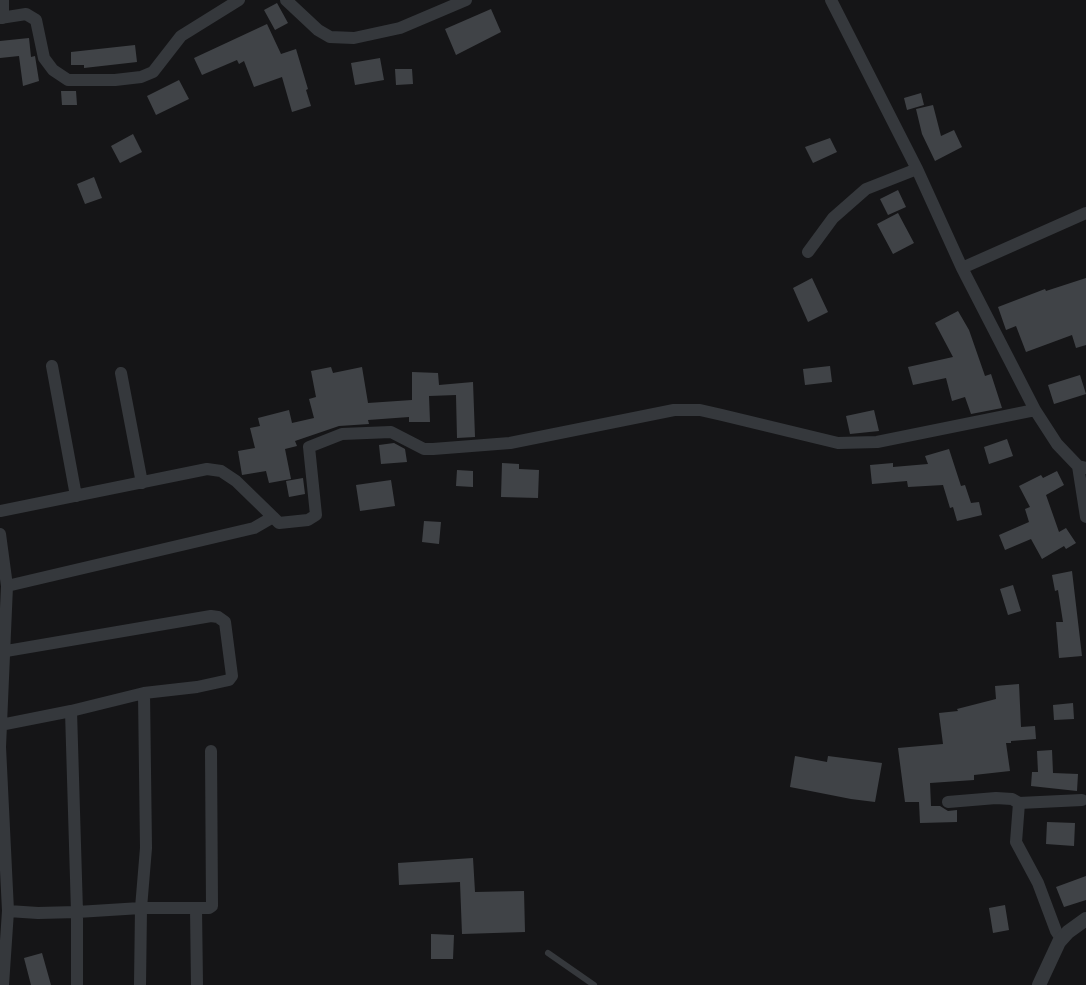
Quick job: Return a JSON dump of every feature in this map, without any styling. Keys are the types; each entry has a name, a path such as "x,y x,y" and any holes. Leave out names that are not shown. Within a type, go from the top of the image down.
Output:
{"street":[{"path":"2,0 1,18 26,14 36,20 44,58 53,70 68,80 115,80 153,72 181,36 239,0"},
{"path":"286,0 318,30 330,37 354,37 400,28 466,0"},
{"path":"831,0 917,169 962,268 1035,410 1057,444 1082,467 1086,517"},
{"path":"808,252 833,218 866,189 917,169"},
{"path":"962,268 1086,213"},
{"path":"52,366 76,496"},
{"path":"121,373 142,483"},
{"path":"0,512 206,469 221,471 236,481 279,523 308,520 316,514 309,446 342,434 391,432 424,449 433,449 510,443 674,410 700,410 838,443 877,442 1035,410"},
{"path":"7,586 254,528 273,517"},
{"path":"0,534 7,586 2,652 1,724 8,911 3,985"},
{"path":"1,724 71,711 144,693 197,687 229,680 232,676 225,622 211,616 2,652"},
{"path":"140,985 141,908 146,848 144,693"},
{"path":"71,711 77,985"},
{"path":"8,911 38,913 209,908 213,903 211,751"},
{"path":"948,802 996,798 1012,799 1019,803 1082,800"},
{"path":"1019,803 1016,840 1038,883 1056,930 1060,937 1063,936"},
{"path":"196,908 197,985"},
{"path":"1039,985 1063,936 1086,919"}],"lane":[{"path":"548,953 594,985"}],"building":[{"path":"277,3 288,23 275,30 264,10"},
{"path":"491,9 501,32 456,55 445,29"},
{"path":"267,24 281,54 296,49 311,106 292,112 282,77 254,87 244,61 239,64 237,60 202,75 194,58"},
{"path":"29,38 31,57 35,56 39,81 23,86 19,56 0,58 0,41"},
{"path":"135,45 137,62 84,68 84,65 71,65 71,52"},
{"path":"380,58 384,80 355,85 351,63"},
{"path":"395,69 412,69 413,84 396,85"},
{"path":"179,80 189,99 156,115 147,96"},
{"path":"61,91 76,91 77,105 62,105"},
{"path":"921,93 924,105 907,110 904,98"},
{"path":"933,105 941,136 954,130 962,147 935,161 922,134 916,109"},
{"path":"133,134 142,152 120,163 111,146"},
{"path":"830,138 837,152 813,163 805,147"},
{"path":"94,177 102,198 85,204 77,184"},
{"path":"898,190 906,207 888,215 880,199"},
{"path":"898,213 914,243 893,254 877,224"},
{"path":"812,278 828,312 808,322 793,288"},
{"path":"1086,278 1086,345 1076,348 1072,335 1026,352 1016,326 1006,330 998,307 1045,289 1046,291"},
{"path":"958,311 969,330 985,376 991,374 1002,408 971,414 965,397 952,401 946,378 913,385 908,367 953,357 935,323"},
{"path":"830,366 832,382 805,385 803,369"},
{"path":"331,367 333,373 362,367 368,403 412,400 412,372 438,373 439,385 473,382 475,437 457,438 456,395 429,396 430,422 409,422 409,417 368,420 369,424 339,426 295,441 297,446 285,449 291,479 269,483 266,471 242,475 238,451 255,448 250,428 260,426 258,418 289,410 292,423 314,418 309,399 316,397 311,371"},
{"path":"1080,375 1086,394 1054,404 1048,385"},
{"path":"874,410 879,431 850,434 846,416"},
{"path":"1007,439 1013,456 989,464 984,447"},
{"path":"394,443 405,449 407,462 381,464 379,445"},
{"path":"949,449 961,486 965,485 971,503 979,502 982,515 957,521 943,485 908,487 907,481 872,484 870,465 893,463 893,467 928,464 925,456"},
{"path":"502,463 519,464 519,469 539,470 538,498 501,497"},
{"path":"457,470 473,471 473,487 456,486"},
{"path":"1057,471 1064,485 1046,495 1059,532 1066,528 1076,543 1066,549 1064,546 1042,559 1031,539 1005,550 999,535 1029,522 1025,509 1030,507 1019,486 1041,475 1043,478"},
{"path":"303,478 305,494 289,497 286,481"},
{"path":"391,480 395,506 360,511 356,485"},
{"path":"424,521 441,522 439,544 422,542"},
{"path":"1072,571 1082,656 1059,658 1056,622 1063,622 1058,590 1055,591 1052,575"},
{"path":"1013,585 1021,611 1008,615 1000,589"},
{"path":"1019,684 1021,727 1035,726 1036,739 1006,743 1010,771 974,775 974,780 930,783 931,806 940,806 948,811 957,810 957,822 920,823 919,802 905,802 898,748 943,744 939,713 958,711 957,709 996,699 995,686"},
{"path":"1073,703 1074,719 1054,720 1053,705"},
{"path":"1052,750 1053,773 1078,774 1077,791 1031,786 1032,772 1038,772 1037,751"},
{"path":"795,756 827,762 828,756 882,763 875,802 790,787"},
{"path":"1047,822 1075,823 1074,846 1046,844"},
{"path":"473,858 475,892 524,891 525,932 462,934 460,882 399,885 398,863"},
{"path":"1086,876 1086,900 1064,907 1056,887"},
{"path":"1005,905 1009,930 993,933 989,908"},
{"path":"431,934 454,935 453,959 431,959"},
{"path":"42,953 51,985 31,985 24,958"}]}
